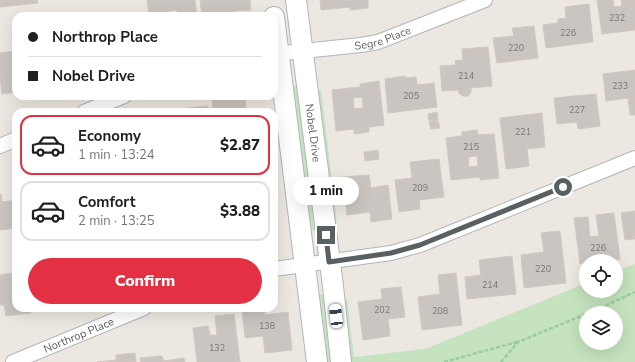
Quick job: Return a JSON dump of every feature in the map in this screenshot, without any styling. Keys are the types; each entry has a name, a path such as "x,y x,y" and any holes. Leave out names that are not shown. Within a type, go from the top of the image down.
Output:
{"street":[{"path":"272,0 274,12"},
{"name":"Nobel Drive","path":"296,0 341,362"},
{"name":"Segre Place","path":"278,54 378,42 485,0"},
{"path":"278,69 317,362"},
{"path":"94,108 114,100"},
{"path":"0,146 12,141"},
{"path":"278,268 391,253 420,245 635,158"},
{"name":"Northrop Place","path":"13,362 134,312"}],"path":[{"path":"604,306 635,292"},
{"path":"444,362 518,342 579,317"},
{"path":"501,362 518,342"}],"green space":[{"path":"297,85 299,87 316,230 314,231 309,229 292,88"},
{"path":"321,90 337,221 333,221 317,91"},
{"path":"635,264 635,362 349,362 342,300 347,299 354,357 425,349 579,286 579,298 623,298 623,268"},
{"path":"319,294 324,295 325,297 333,362 325,362 317,296"}],"building":[{"path":"0,0 37,0 38,3 0,7"},
{"path":"147,0 195,0 196,12 177,12 177,10 168,12 148,12"},
{"path":"200,0 250,0 251,10 234,12 202,12"},
{"path":"320,0 368,0 368,8 350,10 350,7 321,10"},
{"path":"597,0 613,0 614,7 622,6 621,0 635,0 635,30 602,34"},
{"path":"589,4 593,42 546,48 543,25 558,23 558,19 566,18 565,7"},
{"path":"534,26 538,58 497,63 493,38 514,36 512,28"},
{"path":"488,47 492,86 471,88 471,92 468,96 462,96 458,90 442,91 440,66 456,65 455,61 463,60 462,49"},
{"path":"12,51 12,93 2,94 0,53"},
{"path":"635,70 635,115 630,115 628,98 606,101 603,74"},
{"path":"405,76 405,78 416,77 417,85 434,83 437,107 388,113 385,79"},
{"path":"379,81 384,125 369,127 369,132 354,134 354,129 336,131 332,90 360,87 360,84","holes":["362,97 363,108 354,109 353,98"]},
{"path":"596,94 600,126 578,129 577,122 557,124 554,98"},
{"path":"212,100 245,100 246,108 213,108"},
{"path":"208,106 208,108 189,108"},
{"path":"437,112 438,120 429,121 428,114"},
{"path":"542,113 545,147 527,149 529,166 506,169 500,118"},
{"path":"438,121 440,128 431,129 429,122"},
{"path":"477,130 478,135 494,134 499,178 480,180 480,177 451,180 446,138 462,136 462,132","holes":["477,156 478,166 469,167 468,157"]},
{"path":"378,150 379,159 365,161 364,152"},
{"path":"439,159 444,197 419,200 420,209 399,212 395,180 412,178 410,162"},
{"path":"369,175 371,188 388,185 392,219 371,222 370,212 347,215 343,177"},
{"path":"1,194 2,202 12,201 12,228 0,230"},
{"path":"635,211 635,239 625,240 621,213"},
{"path":"614,213 619,254 579,254 579,256 574,218 588,217 590,237 599,236 596,215"},
{"path":"560,231 566,283 524,288 521,255 544,252 541,233"},
{"path":"512,256 516,294 467,299 465,277 481,275 479,260"},
{"path":"11,273 12,312 31,313 6,316 4,305 0,305 0,275"},
{"path":"456,273 462,325 422,330 418,297 440,294 438,275"},
{"path":"401,287 405,317 388,319 390,336 363,340 358,302 382,299 381,289"},
{"path":"242,312 265,312 265,315 288,312 292,350 265,353 263,336 245,338"},
{"path":"234,314 240,362 197,362 193,328 208,326 210,335 217,335 215,316"},
{"path":"135,353 136,362 97,362 116,360 116,355"},
{"path":"162,356 164,361 184,358 185,362 141,362 140,358"}],"route":[{"path":"326,235 329,262 391,253 420,245 447,235 563,187"}]}
